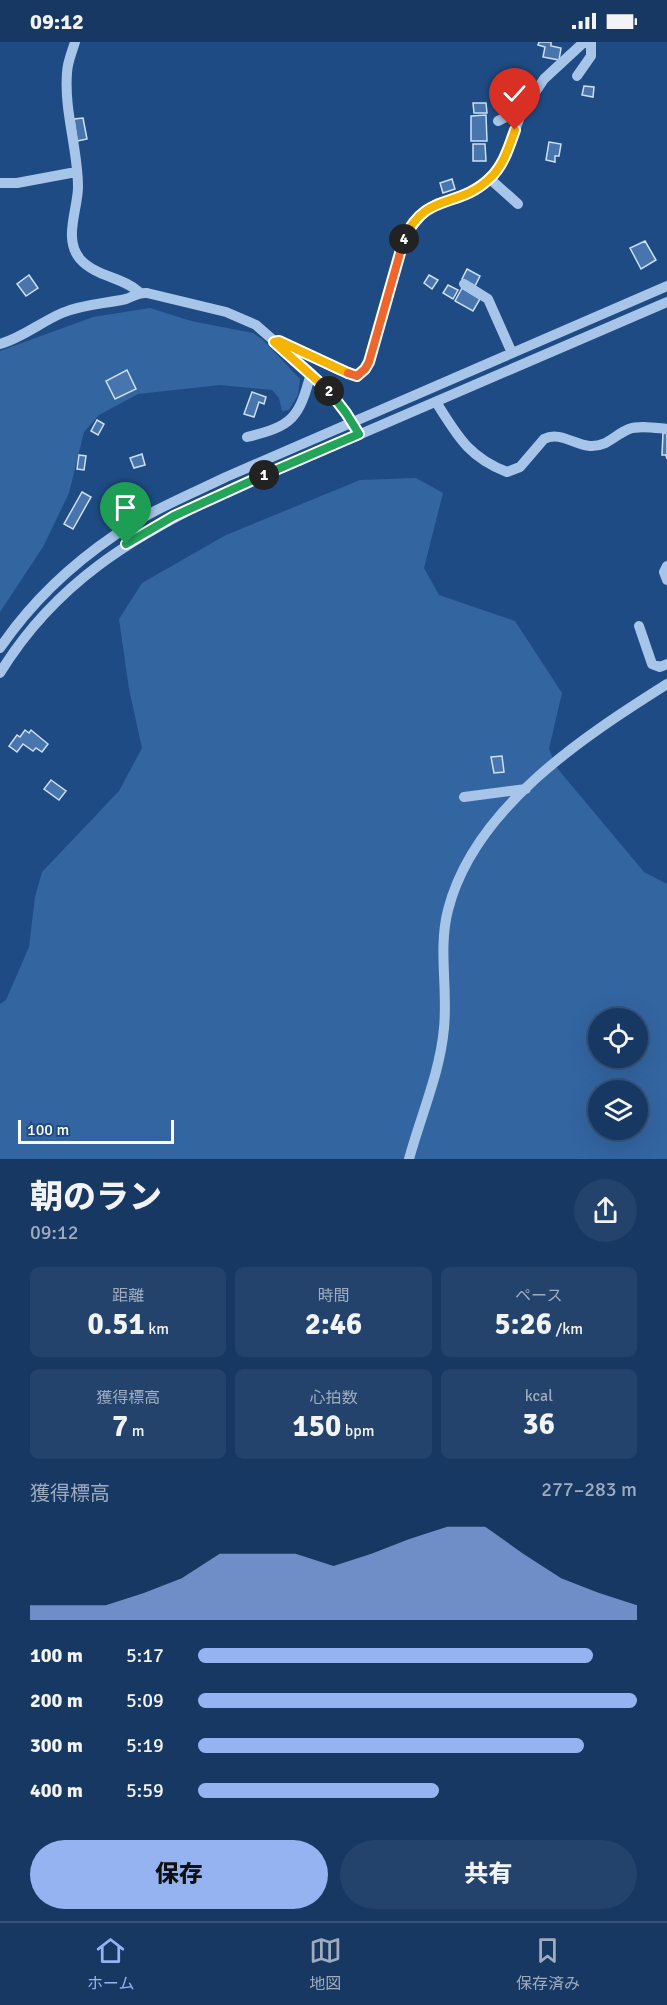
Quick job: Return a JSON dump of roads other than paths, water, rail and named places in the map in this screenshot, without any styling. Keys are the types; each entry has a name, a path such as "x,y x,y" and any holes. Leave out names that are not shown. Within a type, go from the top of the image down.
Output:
{"street":[{"path":"75,42 67,70 66,90 78,190 73,215 75,251 80,259 99,272 139,292"},
{"path":"274,342 279,341 339,370 357,376 365,369 409,230 426,210 438,203 459,198 490,179 505,157 525,107 544,79 584,42"},
{"path":"577,76 591,56 591,42"},
{"path":"498,121 525,107"},
{"path":"0,183 27,181 76,172"},
{"path":"490,179 518,204"},
{"path":"464,284 488,299 512,353"},
{"path":"0,648 23,617 85,557 116,534 156,510 667,286"},
{"path":"0,344 79,307 147,292 235,315 256,325 336,398 359,434"},
{"path":"0,673 38,621 90,571 126,544 174,516 215,496 667,302"},
{"path":"247,437 277,429 288,423 301,405 311,373"},
{"path":"436,402 461,441 476,457 507,472 520,467 549,436 557,436 588,446 604,445 629,429 667,429"},
{"path":"667,566 664,572 667,580"},
{"path":"639,626 651,664 660,667 667,664"},
{"path":"409,1159 441,1058 446,1007 442,946 448,910 467,863 489,829 526,789 562,756 667,684"},
{"path":"464,797 526,789"}]}
